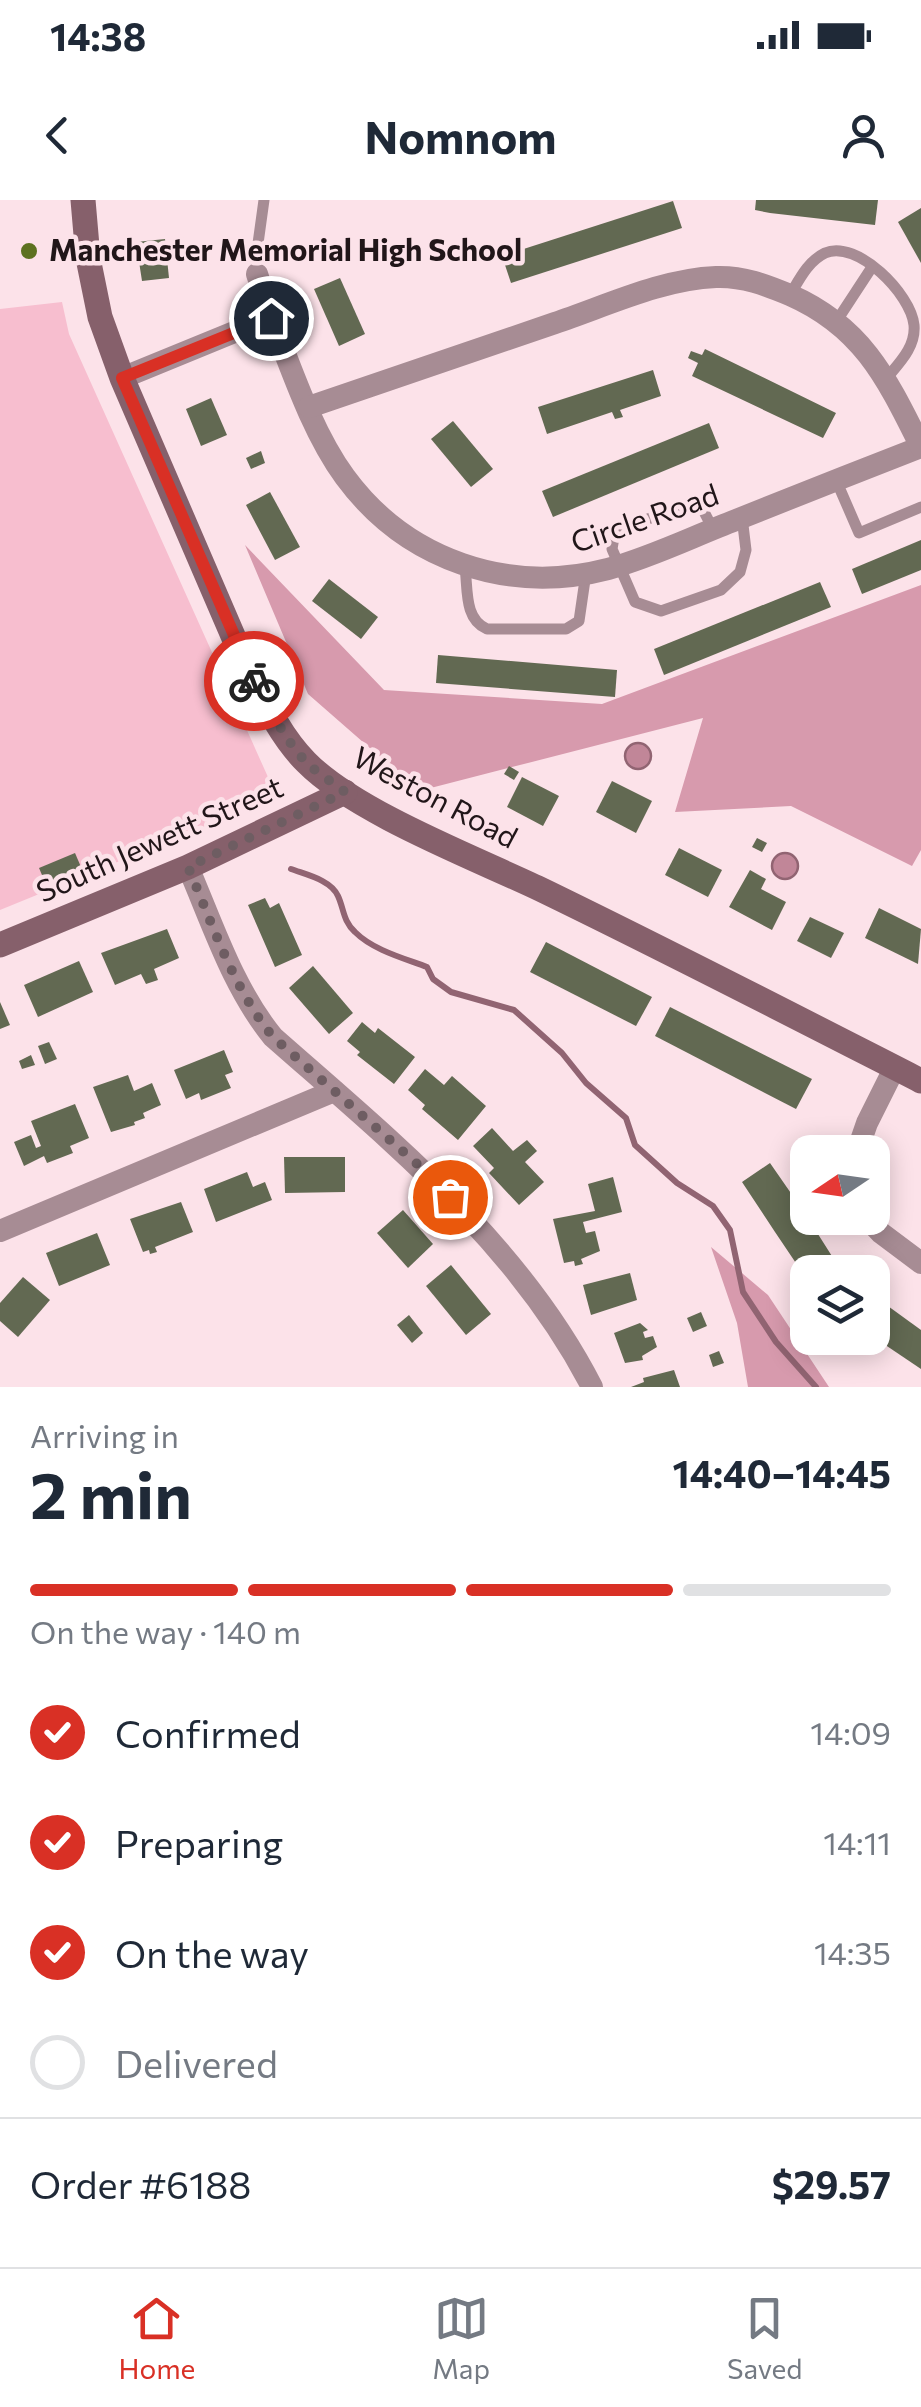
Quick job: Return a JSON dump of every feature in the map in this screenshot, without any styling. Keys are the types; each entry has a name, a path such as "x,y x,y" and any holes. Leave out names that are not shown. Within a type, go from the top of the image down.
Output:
{"street":[{"name":"Weston Road","path":"83,200 93,288 122,378 265,702 307,764 345,792 396,820 662,948 921,1080"},
{"name":"Circle Road","path":"257,274 271,318 342,474 374,510 420,546 478,572 553,579 618,566 921,447"},
{"path":"309,407 654,289 717,277 750,280 790,295 836,322 859,341 886,379 921,447"},
{"path":"122,378 271,318"},
{"name":"South Jewett Street","path":"0,946 188,867 345,792"},
{"path":"188,867 242,993 256,1016 273,1037 432,1177 556,1324 592,1387"},
{"path":"863,1135 894,1067"},
{"path":"0,1230 334,1091"},
{"path":"882,1235 921,1263"}],"lane":[{"name":"Circle Road","path":"257,274 264,200"},
{"path":"790,295 807,266 827,252 850,252 888,278 908,305 914,326 910,350 886,379"},
{"path":"836,322 872,267"},
{"path":"836,480 859,534 921,507"},
{"path":"714,529 702,506 689,504 614,531 612,549 635,602 661,610 721,590 740,572 746,550 742,517"},
{"path":"465,567 470,617 487,629 566,629 579,620 586,574"}],"shaded area":[{"path":"62,302 69,334 272,786 266,798 235,814 0,910 0,309"},
{"path":"245,545 384,690 602,704 921,585 921,850 912,866 791,806 675,812 703,718 419,791 308,694"},
{"path":"638,743 647,747 651,756 647,765 638,769 629,765 625,756 629,747"},
{"path":"785,853 794,857 798,866 794,875 785,879 776,875 772,866 776,857"},
{"path":"711,1247 768,1295 790,1328 790,1355 808,1355 829,1387 748,1387 737,1323"}],"building":[{"path":"756,200 878,200 875,225 755,210"},
{"path":"673,201 682,228 511,283 502,256"},
{"path":"921,208 921,263 898,222"},
{"path":"165,239 169,278 142,281 136,242"},
{"path":"340,278 365,334 339,346 314,289"},
{"path":"705,349 836,413 823,438 692,376 698,363 688,358 691,351 702,355"},
{"path":"653,370 661,396 620,410 623,417 615,419 612,412 547,434 538,407"},
{"path":"211,398 227,435 201,446 186,409"},
{"path":"453,421 493,469 471,487 431,439"},
{"path":"709,423 719,448 553,517 542,491"},
{"path":"261,451 265,463 251,469 246,458"},
{"path":"270,492 300,547 275,560 246,505"},
{"path":"921,540 921,570 862,594 852,569"},
{"path":"329,579 378,617 361,639 312,601"},
{"path":"820,582 831,607 664,675 654,649"},
{"path":"438,655 617,670 615,697 436,683"},
{"path":"509,766 519,772 514,780 504,774"},
{"path":"522,777 559,796 543,826 507,807"},
{"path":"612,781 652,801 636,833 596,812"},
{"path":"757,838 767,843 762,852 752,847"},
{"path":"679,848 722,870 708,897 665,875"},
{"path":"75,853 84,874 48,889 39,868"},
{"path":"750,870 766,879 761,889 786,902 772,930 729,907"},
{"path":"265,898 270,908 279,903 302,955 275,967 248,905"},
{"path":"879,908 921,929 918,964 865,938"},
{"path":"810,917 844,933 831,958 797,941"},
{"path":"167,929 179,958 154,969 158,980 146,984 141,974 115,985 101,953"},
{"path":"546,942 652,997 636,1026 530,972"},
{"path":"79,961 93,992 38,1017 24,985"},
{"path":"313,966 353,1013 329,1034 289,988"},
{"path":"0,1002 10,1025 0,1029"},
{"path":"670,1007 812,1079 796,1109 655,1036"},
{"path":"362,1022 375,1033 378,1028 415,1057 394,1084 357,1055 360,1052 347,1041"},
{"path":"49,1042 57,1059 45,1064 38,1046"},
{"path":"224,1050 233,1072 225,1075 231,1088 201,1100 199,1093 186,1099 174,1070"},
{"path":"31,1055 35,1065 22,1069 19,1061"},
{"path":"425,1069 444,1085 452,1076 486,1106 458,1140 422,1109 425,1105 408,1090"},
{"path":"128,1075 134,1091 152,1083 161,1105 143,1113 145,1118 134,1122 135,1125 111,1132 93,1087"},
{"path":"75,1104 89,1138 70,1146 73,1153 47,1163 44,1156 24,1166 14,1142 31,1135 36,1148 41,1146 31,1121"},
{"path":"492,1128 513,1151 527,1140 537,1151 525,1162 544,1182 519,1205 489,1173 494,1168 473,1146"},
{"path":"284,1157 345,1157 345,1192 285,1193"},
{"path":"770,1163 790,1192 790,1235 819,1235 831,1255 790,1255 742,1182"},
{"path":"247,1172 253,1187 265,1182 272,1200 216,1222 204,1189"},
{"path":"613,1177 622,1212 583,1222 586,1233 595,1231 600,1251 581,1259 583,1264 564,1263 553,1219 595,1211 588,1184"},
{"path":"181,1202 193,1232 155,1247 157,1252 143,1252 130,1219"},
{"path":"403,1210 433,1244 408,1268 377,1233"},
{"path":"97,1233 110,1265 59,1286 46,1253"},
{"path":"451,1265 491,1314 466,1335 426,1286"},
{"path":"630,1273 637,1300 591,1315 583,1285"},
{"path":"23,1277 50,1300 18,1337 0,1321 0,1303"},
{"path":"890,1308 921,1330 921,1369 890,1348"},
{"path":"701,1312 707,1326 693,1332 687,1318"},
{"path":"409,1315 423,1333 412,1343 397,1325"},
{"path":"640,1323 648,1330 643,1332 645,1338 653,1336 657,1347 642,1356 643,1360 625,1363 614,1333"},
{"path":"719,1351 724,1363 713,1367 709,1355"},
{"path":"674,1370 680,1387 631,1387 644,1382 643,1378"}],"waterway":[{"path":"291,869 335,890 348,924 370,944 427,967 433,979 451,992 514,1010 562,1053 586,1083 626,1118 635,1145 677,1183 713,1206 730,1230 743,1292 776,1342 816,1387"}],"way so far":[{"path":"254,681 286,737 307,764 345,792 188,867 242,993 256,1016 273,1037 450,1197"}],"place":[{"name":"Manchester Memorial High School","path":"29,251"}],"route":[{"path":"254,681 122,378 271,318"}]}
